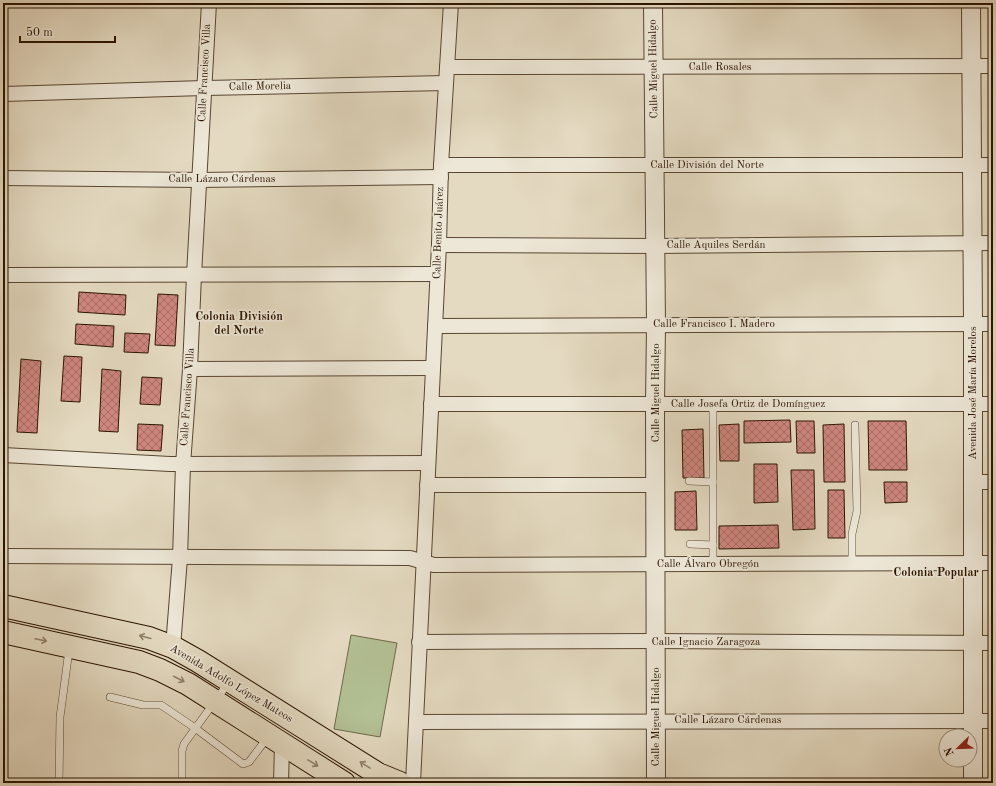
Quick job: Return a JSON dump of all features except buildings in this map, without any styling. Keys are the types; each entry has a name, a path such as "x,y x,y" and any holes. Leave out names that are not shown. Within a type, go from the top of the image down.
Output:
{"main road":[{"name":"Avenida Adolfo López Mateos","path":"3,606 149,638 173,647 198,661 378,774 400,783"},
{"name":"Avenida Adolfo López Mateos","path":"3,632 139,662 160,670 188,684 344,783"}],"street":[{"name":"Calle Francisco Villa","path":"173,647 180,558 183,465 190,369 209,3"},
{"name":"Calle Benito Juárez","path":"412,783 439,245 441,171 451,3"},
{"name":"Calle Miguel Hidalgo","path":"653,3 656,325 656,783"},
{"name":"Avenida José María Morelos","path":"971,3 973,243 973,783"},
{"name":"Calle Rosales","path":"447,67 654,68 993,66"},
{"name":"Calle Morelia","path":"3,94 446,83"},
{"name":"Calle División del Norte","path":"441,171 655,166 993,165"},
{"name":"Calle Lázaro Cárdenas","path":"3,178 199,180 441,171"},
{"name":"Calle Aquiles Serdán","path":"439,245 655,246 993,243"},
{"path":"3,275 437,274"},
{"name":"Calle Francisco I. Madero","path":"435,326 993,324"},
{"path":"190,369 433,368"},
{"name":"Calle Josefa Ortiz de Domínguez","path":"431,404 993,404"},
{"path":"3,455 183,465 428,463"},
{"path":"973,482 993,482"},
{"path":"427,485 656,485"},
{"name":"Calle Álvaro Obregón","path":"3,556 410,558 434,565 993,563"},
{"name":"Calle Ignacio Zaragoza","path":"419,642 655,641 993,643"},
{"name":"Calle Lázaro Cárdenas","path":"416,722 656,720 993,721"},
{"path":"275,740 281,783"}],"lane":[{"path":"713,404 713,563"},
{"path":"852,563 852,534 858,511 855,425"},
{"path":"689,481 713,482"},
{"path":"690,544 713,544"},
{"path":"59,783 60,717 69,646"},
{"path":"182,783 183,748 230,682"},
{"path":"110,697 143,706 161,705 196,728 243,764 249,762 275,740"}],"green space":[{"path":"351,635 397,643 380,737 334,729"}],"district":[{"name":"Colonia División del Norte","path":"239,324"},
{"name":"Colonia Popular","path":"936,573"}]}
